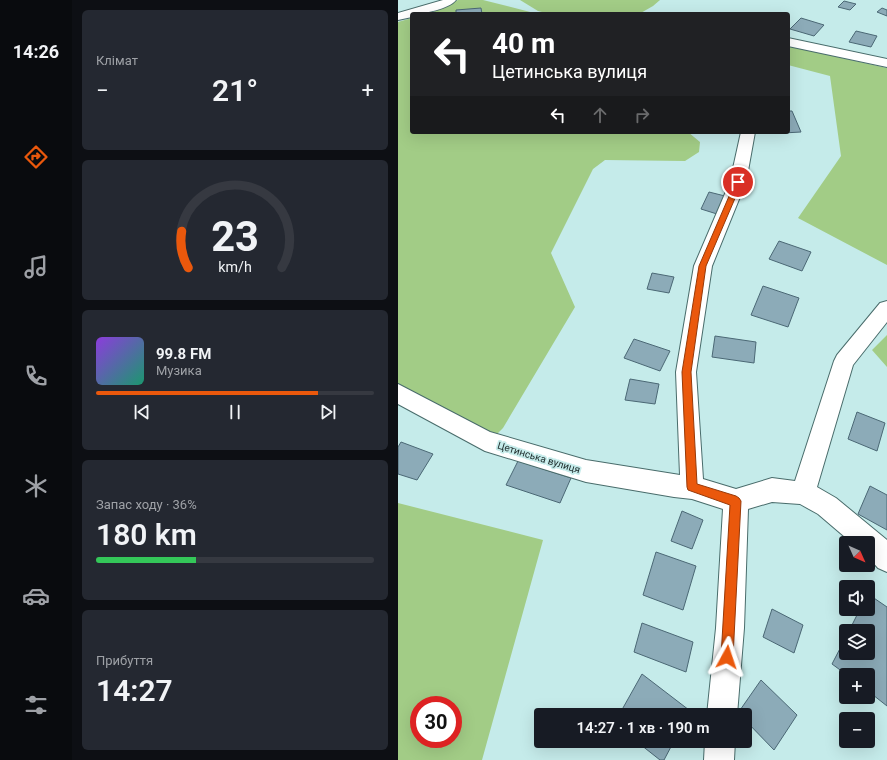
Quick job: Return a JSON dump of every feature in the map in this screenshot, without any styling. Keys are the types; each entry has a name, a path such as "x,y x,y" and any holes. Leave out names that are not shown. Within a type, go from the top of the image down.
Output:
{"street":[{"path":"413,12 446,3 450,0"},
{"path":"398,16 410,13"},
{"path":"790,42 887,63"},
{"path":"692,487 686,372 702,266 738,182 748,134"},
{"path":"803,493 844,361 887,308"},
{"name":"Цетинська вулиця","path":"398,393 485,441 586,471 674,486 692,487 736,501"},
{"path":"723,708 730,628 736,501 772,490 803,493 827,506 872,543 887,559"},
{"path":"719,760 720,748"}],"green space":[{"path":"458,0 483,0 530,12 433,12"},
{"path":"520,0 660,0 642,12 538,11"},
{"path":"410,19 410,134 690,134 700,142 699,152 685,161 605,160 593,169 551,253 575,307 503,428 494,437 398,386 398,22"},
{"path":"790,46 887,68 887,265 798,218 841,156 830,76 790,66"},
{"path":"887,335 887,367 872,350"},
{"path":"398,503 543,540 482,760 398,760"}],"building":[{"path":"844,1 856,4 850,10 838,7"},
{"path":"481,8 482,12 456,12 456,10"},
{"path":"882,8 887,10 887,16 877,12"},
{"path":"801,18 824,25 814,36 790,29"},
{"path":"856,31 877,36 871,47 849,42"},
{"path":"790,111 792,111 801,132 790,133"},
{"path":"709,192 725,196 717,214 701,209"},
{"path":"779,241 811,252 802,271 769,259"},
{"path":"652,273 674,277 669,293 647,289"},
{"path":"763,286 799,298 788,327 751,315"},
{"path":"715,336 756,342 754,363 712,357"},
{"path":"634,339 670,351 660,371 624,358"},
{"path":"630,379 659,384 655,404 625,400"},
{"path":"857,412 885,423 877,451 848,439"},
{"path":"401,442 433,454 417,480 398,474 398,447"},
{"path":"518,461 571,478 560,503 506,485"},
{"path":"870,486 887,495 887,530 858,514"},
{"path":"682,511 703,520 692,549 671,541"},
{"path":"656,552 696,566 683,610 643,595"},
{"path":"875,599 887,607 887,706 875,697 875,668 839,669 832,664 839,650 839,660 875,660 875,624 852,624 856,616 875,616"},
{"path":"772,609 803,625 794,653 763,637"},
{"path":"642,623 693,642 686,672 634,652"},
{"path":"642,674 686,708 623,708"},
{"path":"761,680 797,715 774,750 752,727 752,708 741,708"},
{"path":"645,748 670,748 664,760 660,760"}],"route":[{"path":"727,657 730,628 736,501 692,487 686,372 702,266 738,182"}]}
